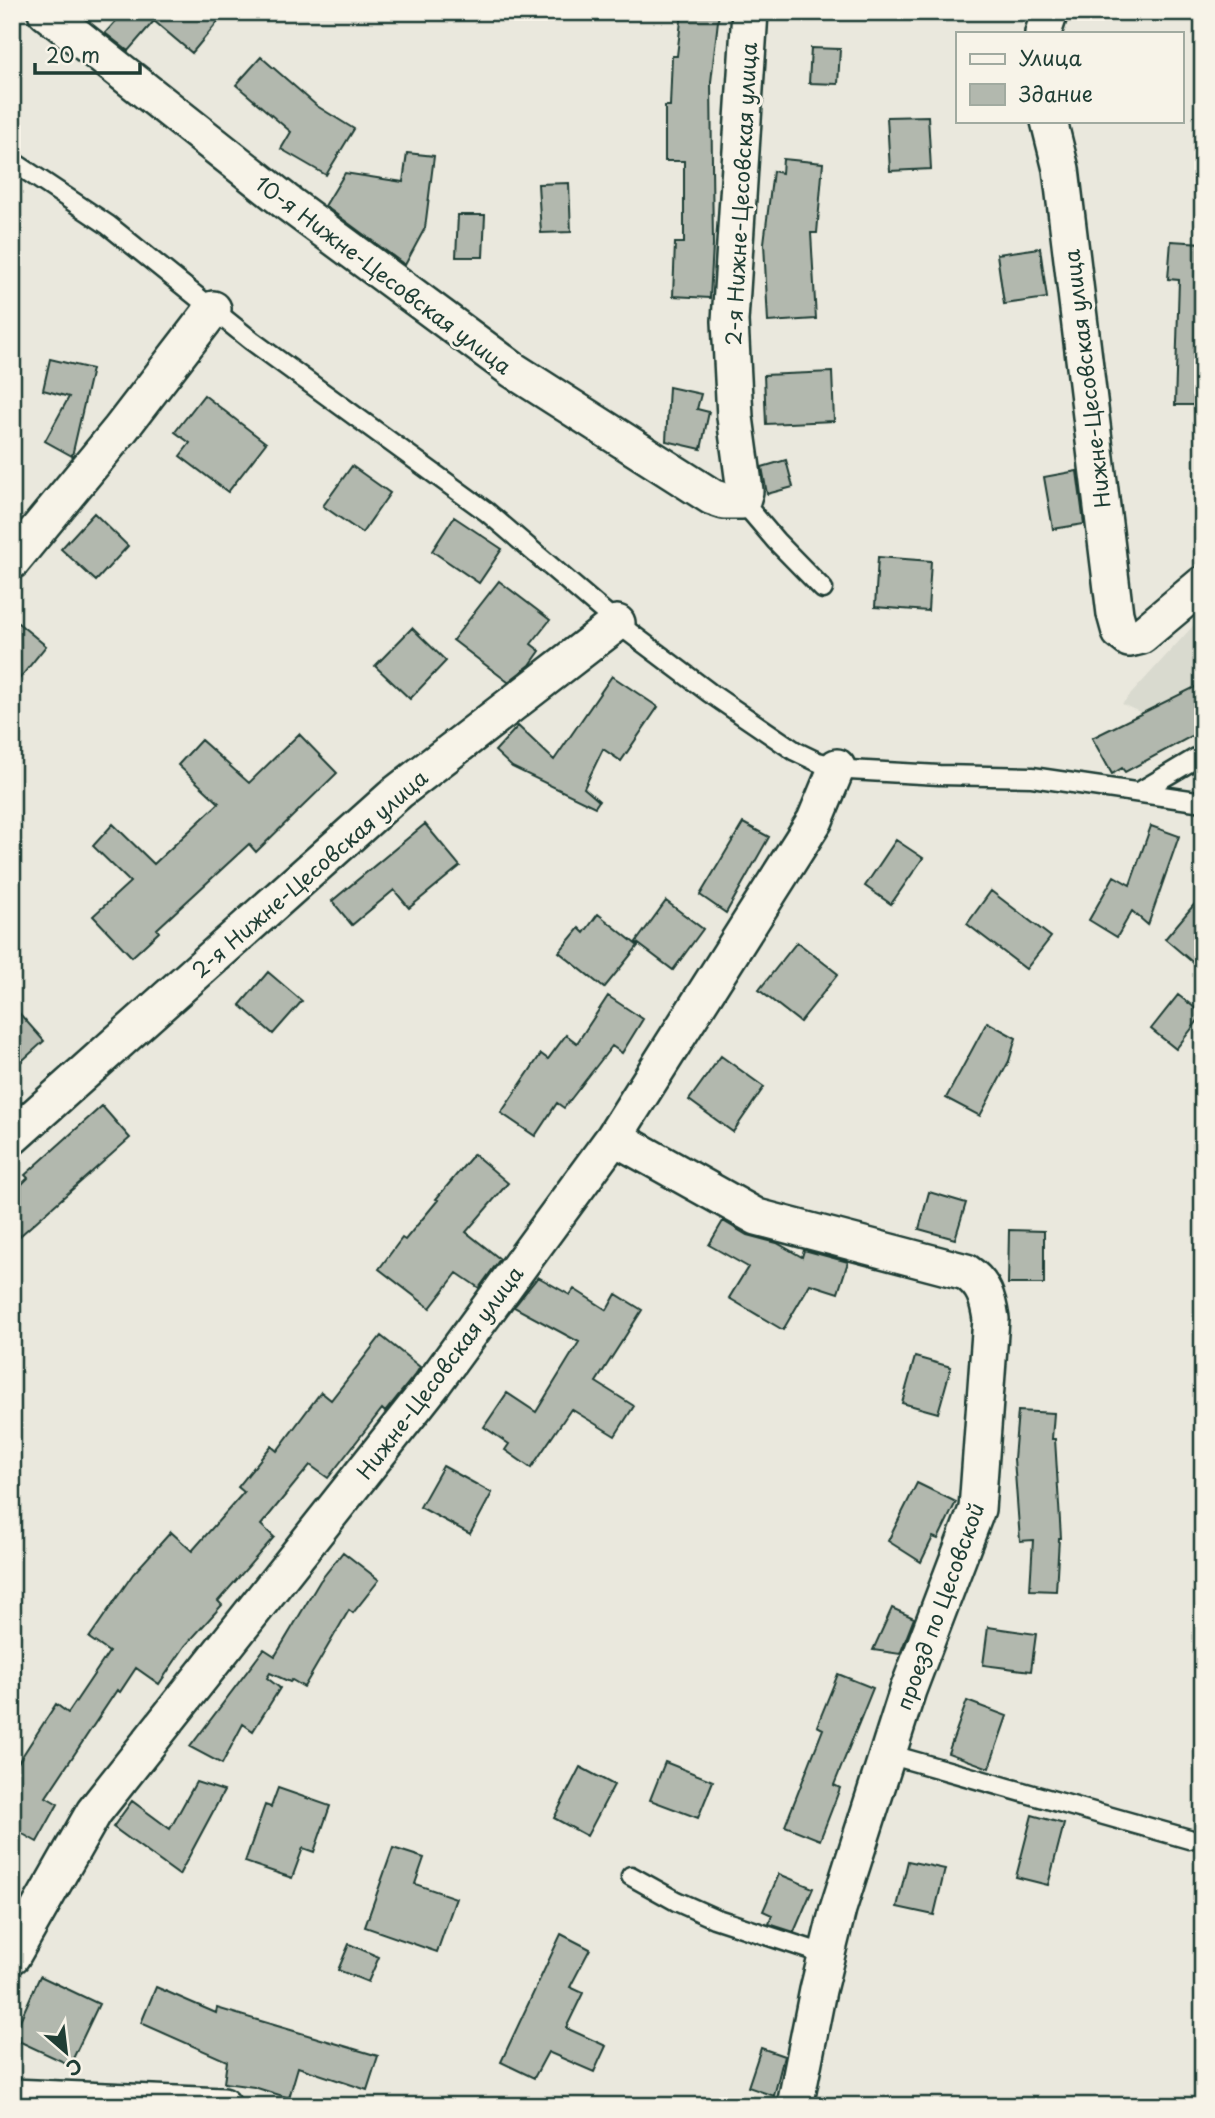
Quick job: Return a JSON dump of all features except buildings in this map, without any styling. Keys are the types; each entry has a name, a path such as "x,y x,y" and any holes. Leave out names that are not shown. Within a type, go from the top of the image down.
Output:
{"street":[{"name":"10-я Нижне-Цесовская улица","path":"46,12 285,201 513,370 712,497 724,501 742,501"},
{"name":"2-я Нижне-Цесовская улица","path":"742,501 745,491 735,417 730,321 750,12"},
{"path":"1043,32 1050,12"},
{"name":"Нижне-Цесовская улица","path":"1049,122 1061,169 1115,614 1124,637 1133,639 1141,636 1203,584"},
{"path":"12,561 120,430 213,309"},
{"name":"2-я Нижне-Цесовская улица","path":"12,1137 398,792 617,623"},
{"name":"Нижне-Цесовская улица","path":"12,1956 94,1812 433,1384 614,1137 814,820 837,767"},
{"name":"проезд по Цесовской","path":"614,1137 757,1217 966,1272 976,1279 989,1303 991,1319 977,1508 908,1690 838,1909 795,2106"},
{"path":"12,2097 223,2106"}],"lane":[{"path":"12,161 108,225 252,341 487,512 617,623 710,693 795,751 837,767 882,773 1032,777 1203,802"},
{"path":"742,501 823,589"},
{"path":"1139,792 1203,754"},
{"path":"888,1754 1189,1839"},
{"path":"631,1876 714,1918 827,1955"}],"shaded area":[{"path":"1203,615 1203,741 1122,704"}]}
